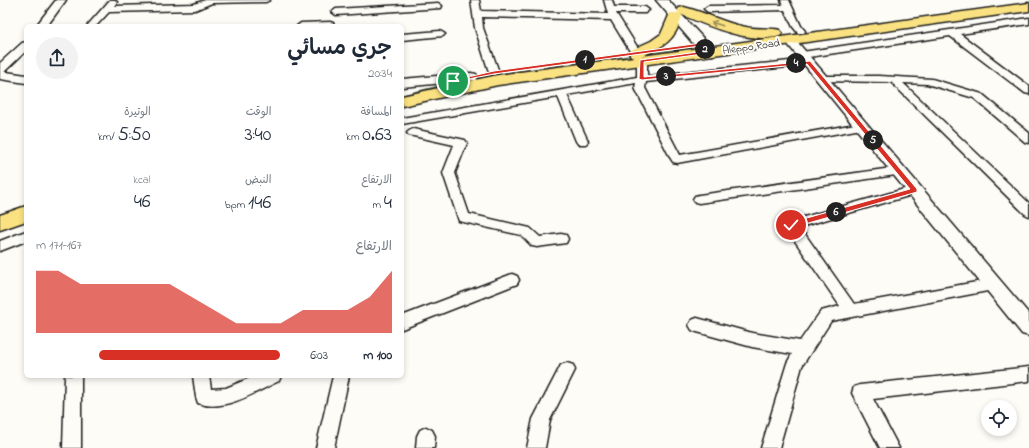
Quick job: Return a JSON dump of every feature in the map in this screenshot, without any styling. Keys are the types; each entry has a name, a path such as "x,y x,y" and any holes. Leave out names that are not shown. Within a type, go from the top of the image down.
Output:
{"main road":[{"path":"662,0 680,13 711,47"},
{"path":"639,57 662,42 672,29 680,13 675,0"},
{"name":"Aleppo Road","path":"404,101 498,80 639,57 1026,0"},
{"name":"Aleppo Road","path":"792,34 934,20 1029,7"},
{"path":"680,13 747,32 792,34"},
{"name":"Aleppo Road","path":"404,92 494,72 639,57"},
{"path":"0,75 24,79"},
{"path":"404,83 471,77"},
{"path":"0,211 24,202"},
{"path":"0,223 24,214"}],"street":[{"path":"43,24 61,0"},
{"path":"93,24 114,0"},
{"path":"107,9 195,7 213,1 266,0"},
{"path":"331,24 342,0"},
{"path":"475,0 479,28 494,72"},
{"path":"608,0 612,13 639,57 642,79 640,88 677,159 861,126"},
{"path":"708,9 786,3 798,27 792,34 805,59 1029,328"},
{"path":"336,12 438,6"},
{"path":"478,14 612,13 645,10"},
{"path":"934,20 944,22 1029,91"},
{"path":"404,121 642,79 805,59 956,32 1029,21"},
{"path":"404,36 440,34"},
{"path":"0,69 24,47"},
{"path":"822,79 928,81 978,96 1029,139"},
{"path":"894,80 1029,211"},
{"path":"561,93 582,141"},
{"path":"404,124 408,135 461,143 449,173 464,218 525,231 537,242 561,239"},
{"path":"699,199 899,171"},
{"path":"851,311 791,225 915,190"},
{"path":"0,246 24,237"},
{"path":"404,322 512,280"},
{"path":"770,448 796,363 826,315 993,285"},
{"path":"697,325 752,340 804,349"},
{"path":"536,448 542,419 567,370"},
{"path":"890,448 860,393 1029,374"},
{"path":"72,448 73,378"},
{"path":"201,378 204,397 227,396 268,378"},
{"path":"325,448 341,378"}],"green space":[{"path":"692,47 694,48 468,80 404,96 470,78"}],"route":[{"path":"453,81 494,72 701,44 708,52 642,61 642,79 808,62 915,190 791,225"}]}
